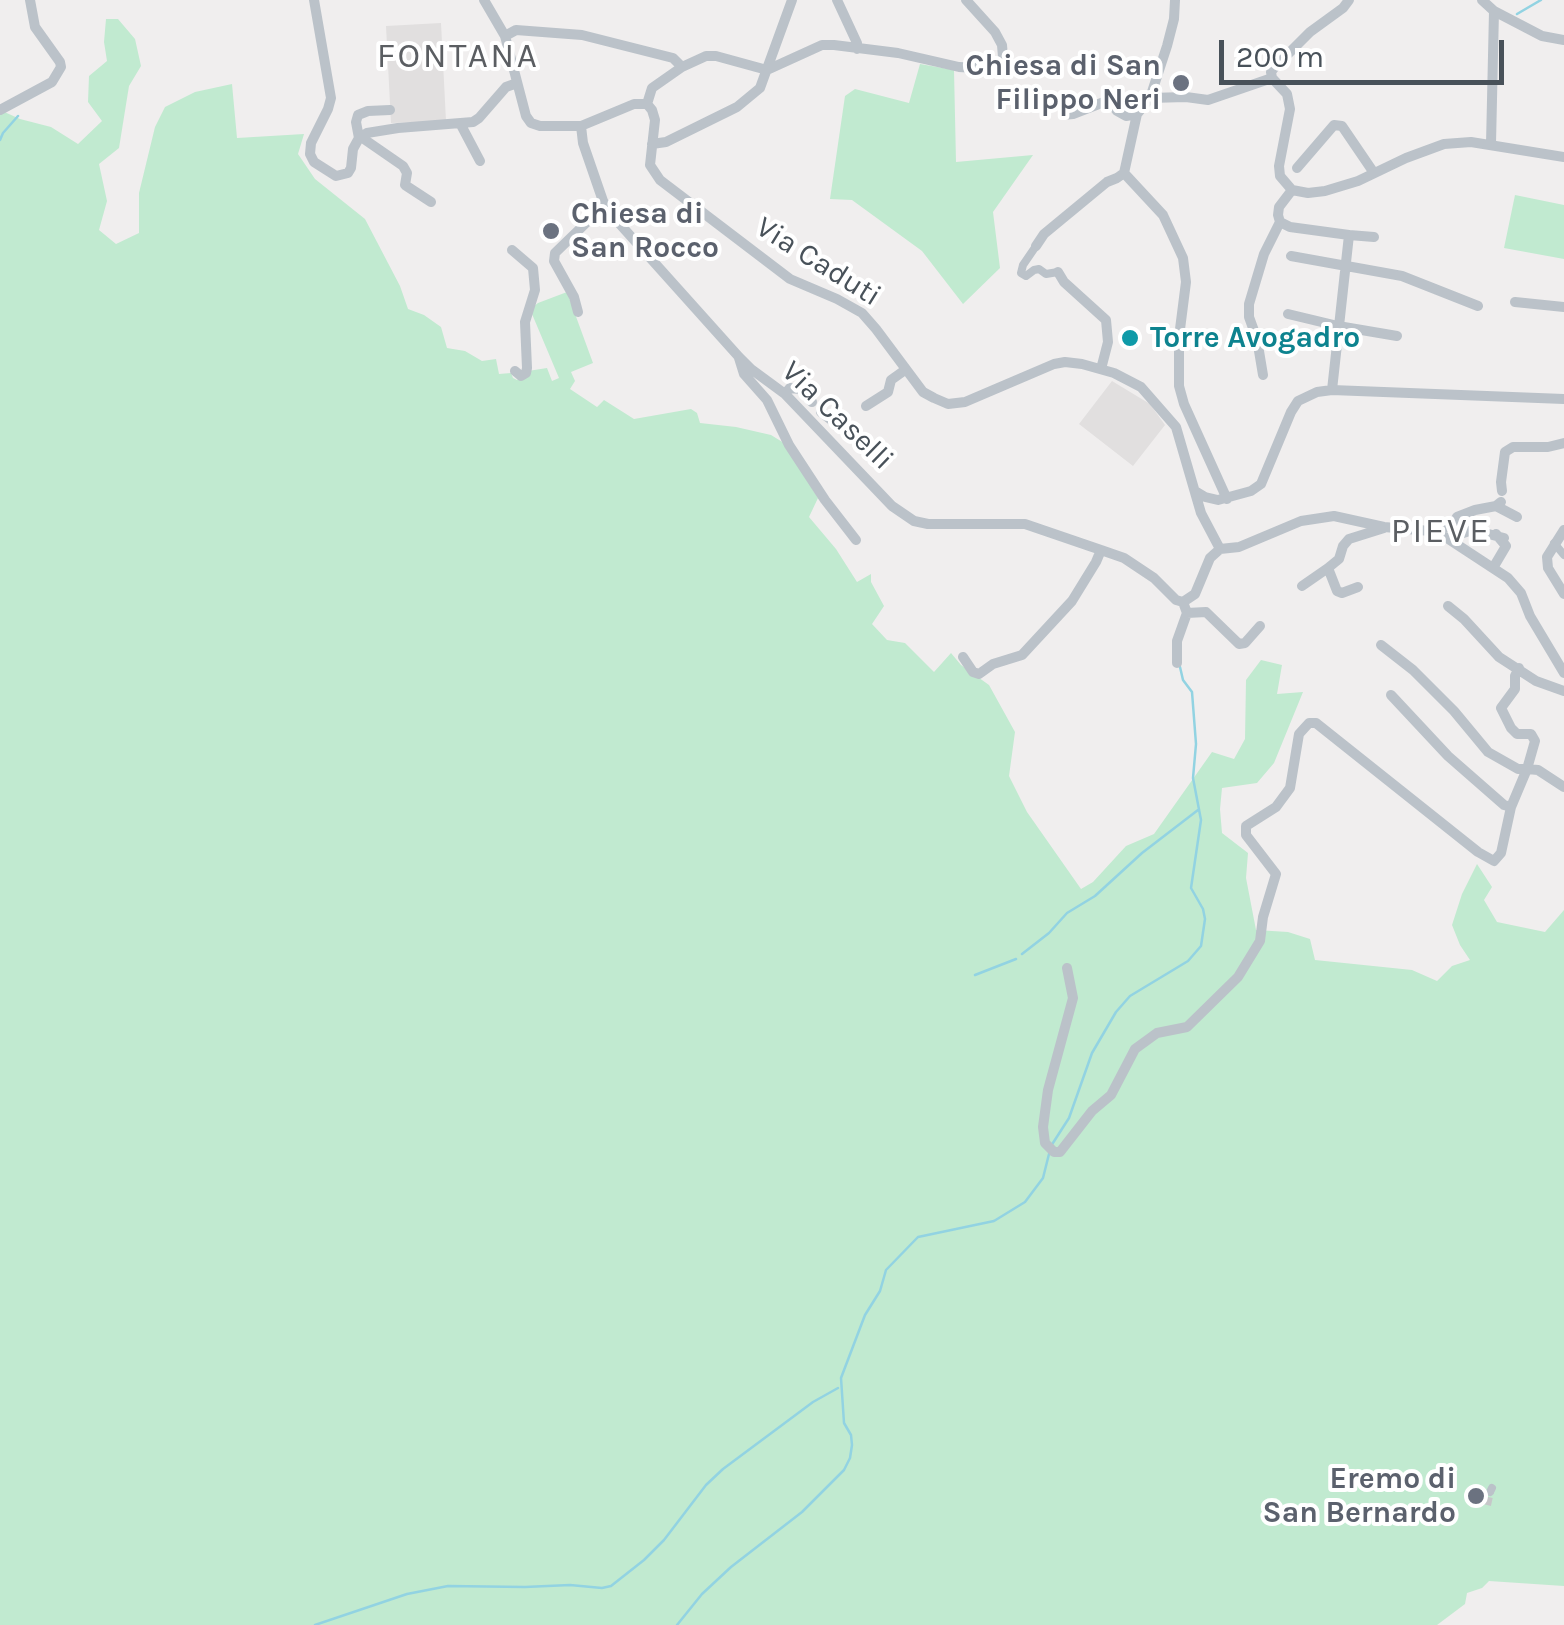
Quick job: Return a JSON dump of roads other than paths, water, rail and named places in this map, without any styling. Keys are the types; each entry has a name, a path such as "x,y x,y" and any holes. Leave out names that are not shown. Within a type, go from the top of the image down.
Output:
{"street":[{"path":"0,110 52,82 60,67 35,27 30,0"},
{"path":"314,0 331,98 310,154 314,162 336,176 345,176 351,168 352,149 366,133 462,125 479,118 506,87 517,84"},
{"path":"484,0 505,36 526,116 540,126 581,126 634,104 646,104 652,88 706,56 767,70 822,46 834,45 958,66 1000,66 1002,45 966,0"},
{"path":"652,144 666,142 736,108 760,88 792,0"},
{"path":"836,0 857,49"},
{"path":"1349,0 1271,72 1287,94 1290,109 1279,166 1280,176 1292,190 1326,191 1444,144 1491,144 1564,157"},
{"path":"1482,0 1494,11 1542,36 1564,40"},
{"path":"1155,98 1154,86 1176,3"},
{"path":"1491,144 1494,11"},
{"path":"505,36 516,30 582,35 673,58 682,67"},
{"path":"1100,369 1108,342 1106,320 1058,272 1046,274 1038,269 1026,276 1021,269 1044,234 1124,172 1136,119 1155,98 1208,100 1272,78"},
{"path":"1062,115 1104,102 1136,119"},
{"name":"Via Caduti","path":"646,104 655,120 650,165 660,180 790,278 862,313 923,392 948,404 964,402 1065,362 1100,369 1142,387 1176,427 1194,491 1220,549"},
{"path":"390,110 358,114 360,138 406,169 406,185 430,202"},
{"path":"1297,168 1334,124 1342,126 1374,173"},
{"path":"462,125 480,161"},
{"name":"Via Caselli","path":"581,126 609,212 738,356 785,394 892,506 914,521 928,524 1026,524 1124,558 1154,578 1185,608 1206,612 1239,644 1246,643 1260,626"},
{"path":"1124,172 1163,215 1183,258 1186,282 1179,386 1214,466 1223,500 1210,530"},
{"path":"1263,375 1249,304 1264,254 1280,222 1279,207 1292,190"},
{"path":"578,312 554,260 603,201"},
{"path":"1280,222 1374,237"},
{"path":"1332,390 1349,235"},
{"path":"512,250 533,268 535,290 524,322 526,373 521,376 515,371"},
{"path":"1291,256 1402,276 1478,306"},
{"path":"1514,302 1564,307"},
{"path":"1288,314 1397,336"},
{"path":"738,356 744,374 766,400 790,445 856,540"},
{"path":"866,406 888,392 891,380 905,370"},
{"path":"785,394 790,388 800,389 812,402"},
{"path":"1194,491 1223,500 1261,484 1290,412 1298,401 1317,392 1564,399"},
{"path":"821,412 839,422"},
{"path":"1517,517 1500,500 1506,452 1513,447 1564,443"},
{"path":"1190,476 1214,466"},
{"path":"1177,663 1177,641 1185,608 1196,594 1210,558 1220,549 1239,548 1300,521 1334,516 1384,528 1430,531 1452,526 1457,517 1500,500"},
{"path":"1302,586 1339,559 1349,539 1384,528"},
{"path":"1447,538 1473,530 1500,536 1506,546 1494,568"},
{"path":"1564,530 1547,557 1548,568 1564,594"},
{"path":"1430,531 1508,578 1564,672"},
{"path":"1554,543 1564,554"},
{"path":"962,657 973,672 980,674 993,664 1022,655 1072,601 1101,550"},
{"path":"1328,568 1337,591 1358,588"},
{"path":"1448,606 1499,657 1536,682 1564,691"},
{"path":"1381,645 1413,670 1488,752 1518,768 1538,770 1564,787"},
{"path":"1067,968 1072,998 1048,1090 1043,1127 1045,1142 1054,1152 1060,1152 1111,1095 1134,1050 1157,1033 1186,1027 1238,977 1260,941 1276,874 1246,835 1246,826 1276,807 1290,788 1299,734 1309,722 1316,723 1494,862 1501,853 1535,741 1532,734 1517,734 1501,708 1515,689 1519,668"},
{"path":"1391,695 1448,756 1512,807"}],"waterway":[{"path":"1517,14 1541,0"},
{"path":"0,140 18,116"},
{"path":"1051,1146 1069,1118 1092,1053 1116,1012 1130,996 1188,961 1201,946 1205,919 1191,888 1201,820 1193,778 1196,744 1192,692 1180,667"},
{"path":"1022,954 1067,913 1095,896 1198,810"},
{"path":"975,975 1016,959"},
{"path":"677,1625 731,1567 802,1512 844,1470 852,1445 844,1423 841,1378 886,1270 918,1237 994,1221 1025,1202 1043,1178 1049,1154"},
{"path":"315,1625 407,1594 448,1586 611,1586 664,1540 723,1469 838,1388"}],"tunnel":[{"path":"1487,1505 1490,1492"}],"place":[{"name":"Chiesa di San Filippo Neri","path":"1181,83"},
{"name":"Chiesa di San Rocco","path":"551,231"},
{"name":"Torre Avogadro","path":"1130,338"},
{"name":"Eremo di San Bernardo","path":"1476,1496"}],"district":[{"name":"FONTANA","path":"458,57"},
{"name":"PIEVE","path":"1441,532"}]}
